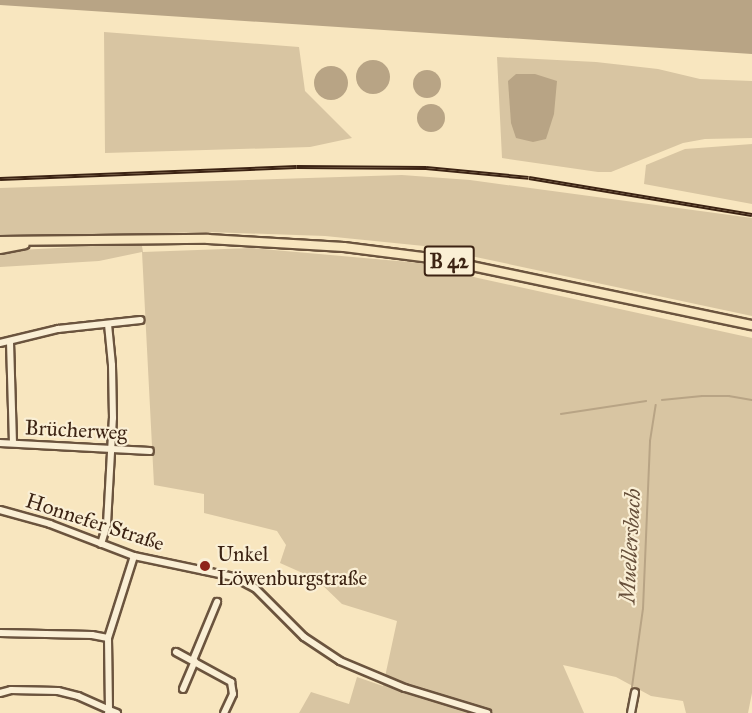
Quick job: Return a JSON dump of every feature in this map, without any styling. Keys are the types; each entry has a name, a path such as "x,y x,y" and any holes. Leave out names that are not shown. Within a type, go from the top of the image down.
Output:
{"main road":[{"name":"B 42","path":"0,242 208,239 344,247 438,259 752,325"},
{"path":"0,249 30,241"}],"street":[{"path":"0,343 58,329 141,320"},
{"path":"101,544 107,524 113,389 108,324"},
{"path":"10,342 13,443"},
{"name":"Brücherweg","path":"0,442 150,451"},
{"name":"Honnefer Straße","path":"0,510 134,556 234,577 255,588 304,637 340,661 405,688 487,713"},
{"path":"108,712 108,639 134,556"},
{"path":"183,689 217,603"},
{"path":"0,633 92,635 108,639"},
{"path":"176,652 231,682 233,694 224,713"},
{"path":"0,693 11,690 58,690 108,712 117,713"},
{"path":"631,713 635,692"}],"shaded area":[{"path":"0,0 752,0 752,54 0,5"},
{"path":"104,32 299,47 305,91 352,138 310,147 105,153"},
{"path":"497,57 596,62 658,69 700,79 752,81 752,138 705,139 683,143 611,172 502,158"},
{"path":"373,60 385,65 390,77 385,89 373,94 361,89 356,77 361,65"},
{"path":"331,66 343,71 348,83 343,95 331,100 319,95 314,83 319,71"},
{"path":"427,70 437,74 441,84 437,94 427,98 417,94 413,84 417,74"},
{"path":"516,74 535,74 557,81 554,114 546,139 533,142 516,138 511,123 508,81"},
{"path":"431,104 441,108 445,118 441,128 431,132 421,128 417,118 421,108"},
{"path":"752,144 752,204 644,184 646,165 685,149"},
{"path":"402,175 470,180 752,218 752,316 424,246 325,236 208,232 0,237 0,188"},
{"path":"115,245 142,246 143,252 252,248 420,263 478,278 752,338 752,693 748,713 686,713 683,701 651,696 616,677 563,665 584,713 299,713 311,692 349,704 357,677 383,686 397,621 342,604 316,579 280,563 286,545 277,531 204,513 204,494 154,485 142,252 99,261 0,267 0,251"}],"waterway":[{"name":"Muellersbach","path":"662,400 702,396 729,396 752,400"},
{"path":"561,414 646,401"},
{"name":"Muellersbach","path":"632,687 643,609 650,441 656,405"}],"railway":[{"path":"0,179 297,167 426,168 529,178 752,215"}],"place":[{"name":"Unkel Löwenburgstraße","path":"205,566"}]}
